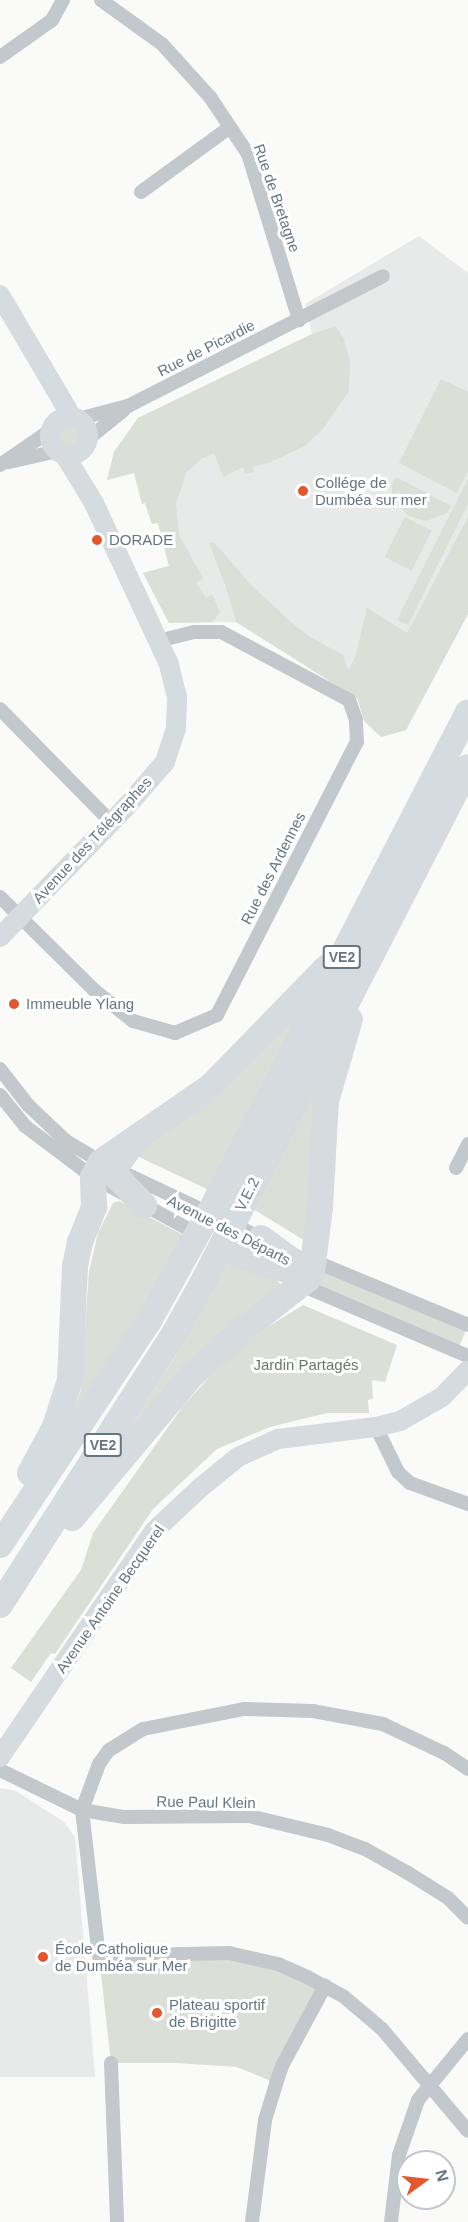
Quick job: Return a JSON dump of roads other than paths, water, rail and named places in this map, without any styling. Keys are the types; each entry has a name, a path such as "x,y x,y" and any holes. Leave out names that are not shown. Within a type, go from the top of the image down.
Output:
{"highway":[{"name":"V.E.2","path":"0,1545 150,1319 177,1271 215,1202 468,712"},
{"name":"V.E.2","path":"3,1600 175,1332 203,1282 468,767"},
{"path":"0,1527 55,1427 70,1380 75,1266 80,1242 107,1174 123,1145 136,1139 211,1086 348,945"},
{"path":"3,1600 193,1374 305,1272 320,1208 326,1101 369,958"},
{"path":"107,1174 147,1194"},
{"path":"261,1238 286,1255 305,1272"},
{"path":"241,1256 280,1269 305,1272"}],"street":[{"path":"0,57 52,20 63,0"},
{"name":"Rue de Bretagne","path":"101,0 162,44 210,97 248,154 298,320"},
{"path":"141,192 230,127"},
{"name":"Rue de Picardie","path":"1,465 64,422 128,406 383,276"},
{"path":"0,295 46,375 64,422 87,430 86,444 75,454 61,453 1,465"},
{"name":"Rue de Picardie","path":"86,444 128,406"},
{"path":"61,453 51,441 64,422"},
{"name":"Avenue des Télégraphes","path":"86,444 94,503"},
{"name":"Avenue des Télégraphes","path":"0,937 111,822 165,762 176,729 177,697 168,662 94,503 61,453"},
{"name":"Rue des Ardennes","path":"20,916 94,990 133,1022 175,1033 217,1015 357,742 356,720 349,700 221,632 194,632 159,641"},
{"path":"0,709 111,822"},
{"path":"0,897 20,916"},
{"path":"0,1069 28,1105 66,1141 107,1174"},
{"path":"0,1095 25,1126 107,1174"},
{"path":"456,1168 468,1144"},
{"name":"Avenue des Départs","path":"147,1194 261,1238"},
{"name":"Avenue des Départs","path":"147,1194 241,1256"},
{"path":"305,1272 468,1356"},
{"name":"Avenue des Départs","path":"305,1272 468,1325"},
{"name":"Avenue Antoine Becquerel","path":"0,1757 154,1531 200,1488 238,1457 278,1439 376,1427 400,1420 442,1397 468,1370"},
{"path":"376,1427 398,1472 410,1483 468,1504"},
{"path":"468,1768 444,1753 383,1724 313,1711 244,1709 143,1729 109,1750 99,1764 82,1810 99,1956 229,1953 278,1964 325,1986 343,1996 382,2029 468,2131"},
{"name":"Rue Paul Klein","path":"0,1770 82,1810 124,1817 249,1816 328,1835 365,1849 408,1873 448,1898 468,1917"},
{"path":"252,2222 265,2120 276,2083 283,2064 325,1986"},
{"path":"391,2222 399,2155 418,2100 429,2083 468,2039"},
{"path":"111,2063 117,2222"}],"place":[{"name":"Collége de Dumbéa sur mer","path":"303,491"},
{"name":"DORADE","path":"97,540"},
{"name":"Immeuble Ylang","path":"14,1004"},
{"name":"École Catholique de Dumbéa sur Mer","path":"43,1957"},
{"name":"Plateau sportif de Brigitte","path":"157,2013"}],"park label":[{"name":"Jardin Partagés","path":"306,1365"}]}
